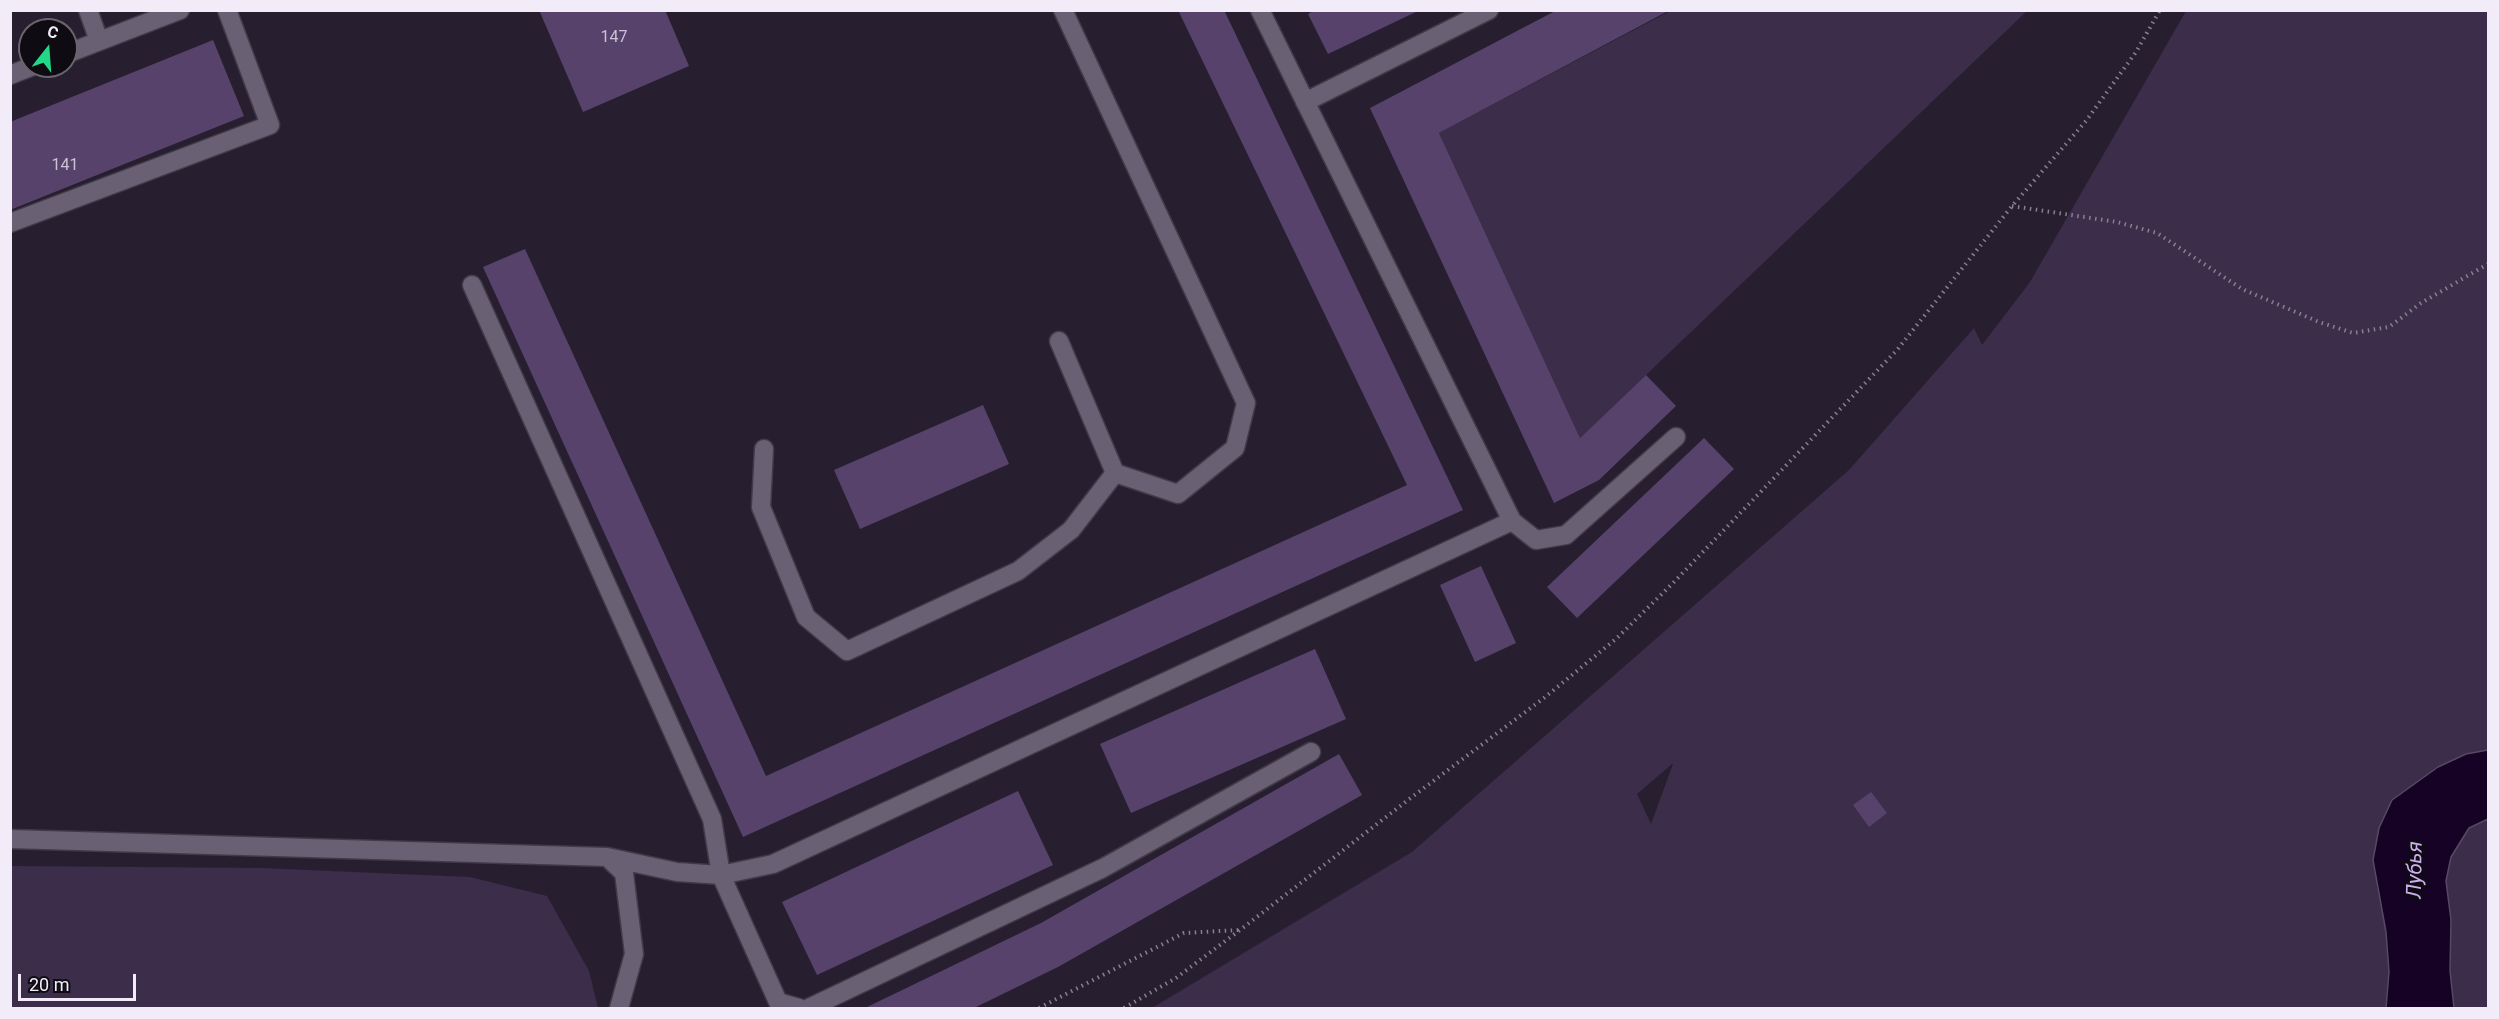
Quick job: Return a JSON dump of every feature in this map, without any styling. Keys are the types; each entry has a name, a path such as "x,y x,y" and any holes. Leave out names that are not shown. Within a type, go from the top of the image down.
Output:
{"lane":[{"path":"88,10 99,41"},
{"path":"78,49 180,10"},
{"path":"10,223 270,125 227,10"},
{"path":"1059,341 1115,473 1178,494 1234,448 1246,403 1063,10"},
{"path":"1260,10 1512,520 1536,540 1566,535 1676,437"},
{"path":"1305,102 1489,10"},
{"path":"472,285 712,819 721,875 778,1002 799,1008"},
{"path":"764,449 760,507 806,617 846,651 1018,571 1071,530 1115,473"},
{"path":"10,839 608,857 676,872 721,875 773,864 1512,520"},
{"path":"809,1008 1103,868 1311,752"},
{"path":"608,857 624,873 634,954 619,1008"}],"path":[{"path":"1124,1008 1176,978 1240,930 1544,698 1617,638 1682,574 1897,350 2012,206 2086,121 2136,52 2160,10"},
{"path":"2012,206 2117,222 2157,233 2242,289 2319,322 2353,333 2389,327 2421,303 2488,264"},
{"path":"1039,1008 1184,933 1240,930"}],"shaded area":[{"path":"1670,11 2027,11 1580,438 1439,133"},
{"path":"2186,11 2488,11 2488,1008 1152,1008 1412,852 1849,470 1974,328 1982,345 2030,282","holes":["1673,764 1651,824 1637,794"]},
{"path":"11,866 261,868 470,877 547,896 589,971 598,1008 11,1008"}],"water":[{"name":"Лубья","path":"2488,750 2488,819 2469,828 2451,857 2446,881 2451,920 2450,971 2454,1008 2386,1008 2389,972 2386,932 2373,860 2379,828 2392,800 2438,767 2466,754"}],"building":[{"path":"539,10 665,10 689,66 583,112"},
{"path":"1178,10 1224,10 1463,510 743,837 483,267 525,249 766,776 1407,485"},
{"path":"1315,10 1420,10 1328,54 1308,14"},
{"path":"1557,10 1670,10 1439,133 1580,438 1646,375 1676,406 1599,480 1554,503 1370,108"},
{"path":"213,40 244,116 10,210 10,122"},
{"path":"983,405 1009,464 860,529 834,470"},
{"path":"1704,438 1734,469 1577,618 1547,587"},
{"path":"1481,566 1516,643 1475,662 1440,585"},
{"path":"1315,649 1346,719 1131,813 1100,744"},
{"path":"1339,754 1362,795 1058,967 974,1008 865,1008 1041,923"},
{"path":"1018,791 1053,865 817,975 782,902"},
{"path":"1871,792 1887,813 1869,827 1853,805"}]}
